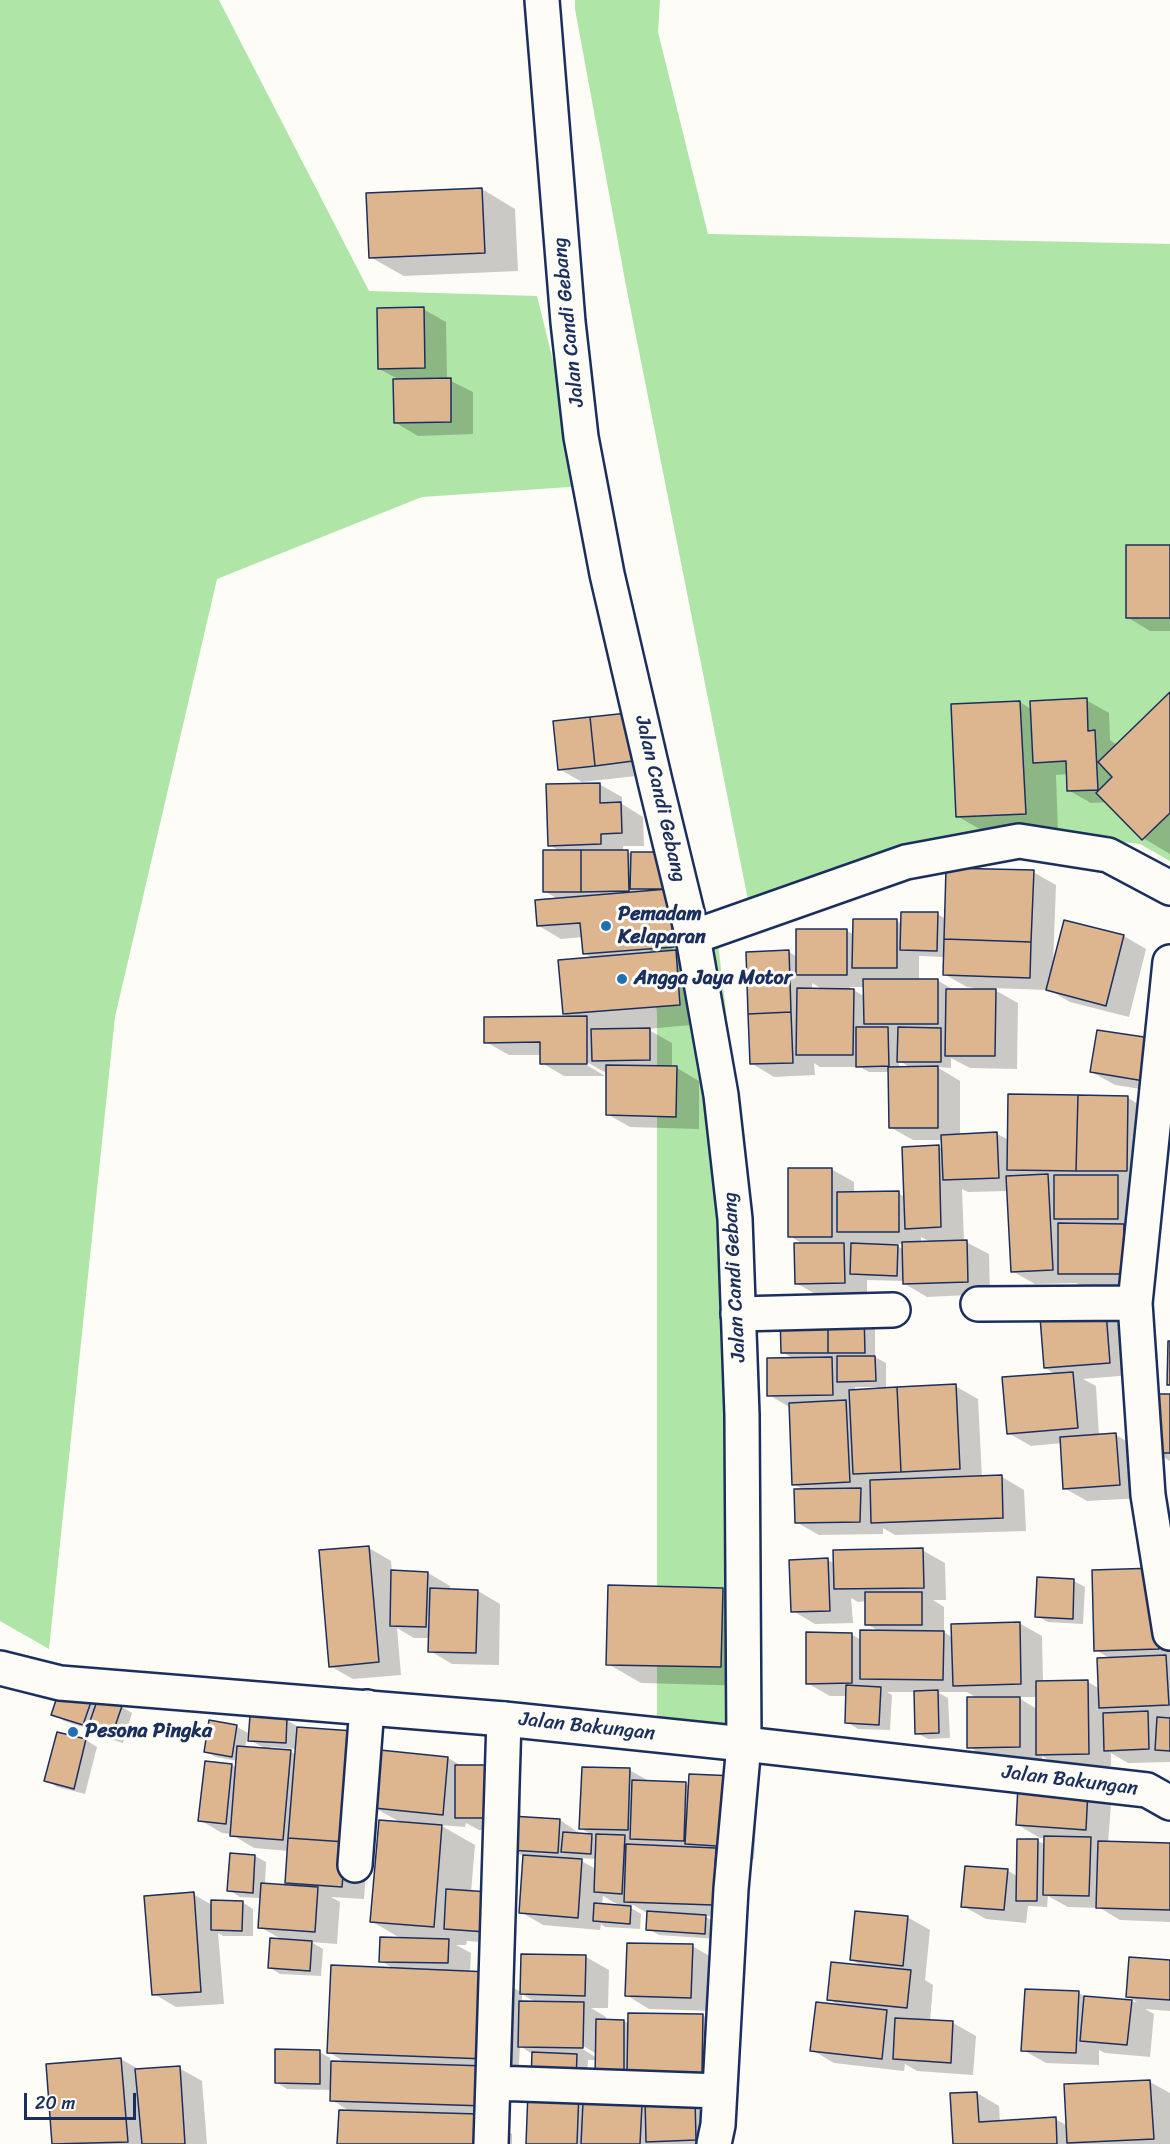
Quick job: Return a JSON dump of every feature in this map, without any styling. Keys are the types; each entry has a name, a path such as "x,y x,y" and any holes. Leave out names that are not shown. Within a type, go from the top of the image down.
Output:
{"street":[{"name":"Jalan Candi Gebang","path":"542,0 567,310 581,437 610,586 693,937 721,1095 735,1219 742,1415 744,1744 731,1889 718,2125 714,2144"},
{"path":"693,937 906,862 1019,841 1108,855 1170,888"},
{"path":"1170,962 1135,1303 1159,1490 1170,1633"},
{"path":"978,1304 1135,1303"},
{"path":"738,1314 893,1310"},
{"name":"Jalan Bakungan","path":"0,1668 60,1683 504,1719 1147,1790 1170,1803"},
{"path":"355,1865 367,1707"},
{"path":"491,2144 504,1719"},
{"path":"494,2083 720,2091"}],"green space":[{"path":"0,0 219,0 369,291 537,296 584,486 422,497 217,579 115,1017 49,1649 0,1621"},
{"path":"575,0 660,0 658,32 708,234 1170,244 1170,861 1140,844 1029,832 749,905 627,291"},
{"path":"649,938 718,943 752,1235 763,1734 657,1720 657,1013"}],"building":[{"path":"482,188 485,253 369,258 366,193"},
{"path":"424,307 425,368 378,369 377,308"},
{"path":"451,378 451,422 394,423 393,379"},
{"path":"1126,545 1170,545 1170,618 1126,618"},
{"path":"1170,692 1170,813 1142,840 1096,793 1112,777 1098,762"},
{"path":"1087,698 1088,731 1095,730 1098,790 1067,791 1066,761 1033,763 1030,701"},
{"path":"1020,701 1026,814 956,817 951,704"},
{"path":"628,713 633,761 595,766 590,717"},
{"path":"590,717 595,766 558,770 553,721"},
{"path":"600,783 600,803 621,802 622,833 601,834 601,844 548,846 546,784"},
{"path":"543,850 581,850 581,892 543,892"},
{"path":"581,850 628,850 629,891 581,892"},
{"path":"631,852 666,852 666,889 630,889"},
{"path":"946,868 1034,870 1031,942 944,939"},
{"path":"668,889 674,947 583,954 580,923 537,926 535,900"},
{"path":"901,912 938,912 937,951 900,950"},
{"path":"853,919 897,919 897,968 852,968"},
{"path":"1064,920 1124,935 1106,1006 1046,990"},
{"path":"796,929 847,929 847,975 796,975"},
{"path":"944,939 1031,942 1030,978 943,975"},
{"path":"676,950 680,1005 563,1014 558,960"},
{"path":"789,950 791,1012 748,1014 746,952"},
{"path":"863,979 938,979 938,1024 864,1024"},
{"path":"797,988 854,989 853,1055 796,1055"},
{"path":"946,989 996,989 995,1056 945,1056"},
{"path":"791,1012 793,1063 750,1064 748,1014"},
{"path":"587,1016 587,1064 540,1064 540,1042 484,1043 484,1017"},
{"path":"856,1027 888,1027 889,1066 856,1067"},
{"path":"898,1027 941,1028 941,1062 897,1062"},
{"path":"650,1028 650,1060 592,1061 591,1029"},
{"path":"1097,1030 1151,1038 1144,1081 1090,1072"},
{"path":"606,1065 677,1066 676,1117 606,1115"},
{"path":"938,1066 938,1128 889,1128 888,1067"},
{"path":"1008,1094 1078,1095 1076,1171 1007,1170"},
{"path":"1078,1095 1128,1096 1127,1171 1076,1171"},
{"path":"997,1132 999,1178 943,1180 941,1135"},
{"path":"939,1145 941,1227 905,1229 902,1147"},
{"path":"788,1168 832,1168 832,1237 788,1237"},
{"path":"1048,1174 1053,1270 1011,1272 1006,1176"},
{"path":"1054,1175 1118,1175 1118,1219 1054,1219"},
{"path":"899,1191 899,1232 837,1232 837,1192"},
{"path":"1058,1223 1124,1224 1123,1274 1058,1274"},
{"path":"967,1240 968,1282 903,1284 902,1242"},
{"path":"794,1243 844,1243 845,1283 795,1284"},
{"path":"851,1243 898,1245 897,1276 850,1274"},
{"path":"1106,1311 1110,1363 1044,1368 1040,1317"},
{"path":"780,1313 828,1313 828,1353 781,1353"},
{"path":"828,1313 864,1313 865,1353 828,1353"},
{"path":"1168,1341 1170,1341 1170,1385 1167,1385"},
{"path":"837,1356 875,1356 876,1381 837,1382"},
{"path":"832,1357 833,1395 767,1396 767,1358"},
{"path":"1073,1372 1078,1428 1007,1434 1002,1377"},
{"path":"956,1384 960,1469 901,1472 897,1387"},
{"path":"897,1387 901,1472 853,1474 849,1390"},
{"path":"1153,1394 1170,1394 1170,1453 1152,1453"},
{"path":"846,1400 850,1482 792,1485 789,1403"},
{"path":"1116,1433 1120,1485 1063,1489 1060,1437"},
{"path":"1002,1475 1003,1518 871,1523 870,1480"},
{"path":"861,1488 860,1522 795,1523 794,1489"},
{"path":"369,1546 379,1662 329,1667 319,1550"},
{"path":"923,1548 924,1588 834,1589 833,1550"},
{"path":"828,1558 830,1611 791,1612 789,1560"},
{"path":"1156,1568 1159,1649 1094,1651 1092,1570"},
{"path":"391,1570 428,1572 426,1627 390,1626"},
{"path":"1037,1577 1074,1579 1073,1619 1035,1617"},
{"path":"608,1585 723,1588 721,1667 606,1665"},
{"path":"430,1588 478,1590 476,1653 428,1652"},
{"path":"865,1592 922,1592 922,1625 865,1625"},
{"path":"1020,1622 1021,1684 953,1686 951,1624"},
{"path":"860,1630 944,1631 943,1680 860,1679"},
{"path":"806,1632 852,1633 852,1683 806,1684"},
{"path":"1166,1655 1169,1705 1099,1708 1097,1658"},
{"path":"1088,1680 1089,1754 1036,1755 1036,1681"},
{"path":"846,1685 881,1687 879,1725 845,1723"},
{"path":"60,1688 92,1699 83,1725 51,1715"},
{"path":"938,1690 939,1733 915,1734 914,1691"},
{"path":"967,1697 1020,1697 1020,1747 967,1748"},
{"path":"98,1698 122,1706 111,1738 87,1730"},
{"path":"1148,1711 1149,1749 1104,1751 1103,1713"},
{"path":"250,1716 287,1718 286,1743 248,1741"},
{"path":"1157,1717 1170,1718 1170,1751 1155,1750"},
{"path":"209,1720 237,1725 232,1757 204,1752"},
{"path":"297,1727 354,1731 346,1842 288,1838"},
{"path":"57,1732 86,1739 74,1789 44,1781"},
{"path":"237,1746 291,1750 283,1840 230,1836"},
{"path":"380,1750 448,1757 443,1815 374,1808"},
{"path":"205,1761 232,1764 226,1824 198,1821"},
{"path":"455,1765 499,1765 498,1818 455,1818"},
{"path":"582,1767 630,1768 628,1830 579,1829"},
{"path":"689,1774 736,1776 732,1847 685,1844"},
{"path":"632,1780 686,1782 684,1841 630,1839"},
{"path":"1018,1785 1088,1790 1086,1830 1016,1825"},
{"path":"511,1816 560,1819 558,1853 509,1850"},
{"path":"379,1820 442,1825 434,1927 370,1922"},
{"path":"563,1832 592,1834 591,1854 561,1852"},
{"path":"596,1834 625,1835 622,1894 594,1892"},
{"path":"1044,1836 1091,1837 1089,1896 1043,1895"},
{"path":"288,1838 346,1842 342,1887 285,1883"},
{"path":"1017,1839 1038,1839 1037,1901 1016,1901"},
{"path":"1098,1841 1170,1843 1170,1910 1096,1908"},
{"path":"626,1844 716,1848 713,1905 624,1902"},
{"path":"230,1853 255,1855 253,1893 227,1891"},
{"path":"523,1855 582,1859 578,1918 519,1913"},
{"path":"965,1866 1008,1869 1004,1910 961,1907"},
{"path":"261,1883 318,1887 315,1932 258,1928"},
{"path":"446,1889 489,1892 486,1932 444,1929"},
{"path":"194,1892 201,1992 152,1995 144,1896"},
{"path":"211,1900 243,1901 242,1931 211,1930"},
{"path":"594,1903 631,1906 630,1924 593,1921"},
{"path":"647,1911 706,1915 705,1934 646,1930"},
{"path":"855,1911 908,1916 903,1966 850,1960"},
{"path":"380,1937 449,1939 448,1963 379,1962"},
{"path":"270,1938 312,1941 310,1971 268,1968"},
{"path":"627,1943 693,1944 691,1998 625,1996"},
{"path":"521,1954 586,1955 585,1996 520,1994"},
{"path":"1129,1957 1170,1960 1170,2000 1126,1997"},
{"path":"831,1962 911,1970 907,2008 827,2000"},
{"path":"331,1965 489,1972 486,2059 327,2053"},
{"path":"1025,1989 1079,1991 1076,2053 1021,2051"},
{"path":"1084,1996 1132,2000 1127,2045 1080,2041"},
{"path":"519,2001 584,2002 583,2048 518,2047"},
{"path":"816,2002 887,2010 882,2059 810,2051"},
{"path":"628,2013 703,2014 702,2073 627,2073"},
{"path":"895,2018 953,2021 951,2063 893,2059"},
{"path":"596,2019 624,2020 624,2080 595,2080"},
{"path":"275,2049 320,2050 320,2084 275,2083"},
{"path":"532,2052 577,2054 576,2083 531,2081"},
{"path":"121,2058 128,2142 52,2144 46,2064"},
{"path":"331,2061 486,2066 485,2106 330,2101"},
{"path":"180,2066 185,2144 142,2144 135,2069"},
{"path":"1150,2080 1154,2139 1067,2143 1064,2084"},
{"path":"528,2091 579,2092 577,2144 526,2144"},
{"path":"977,2092 979,2122 1056,2117 1057,2144 953,2144 950,2093"},
{"path":"695,2098 696,2140 646,2142 645,2100"},
{"path":"583,2102 642,2105 640,2144 581,2144"},
{"path":"339,2110 479,2114 479,2144 337,2144"}],"place":[{"name":"Pemadam Kelaparan","path":"606,926"},
{"name":"Angga Jaya Motor","path":"622,979"},
{"name":"Pesona Pingka","path":"73,1732"}]}
